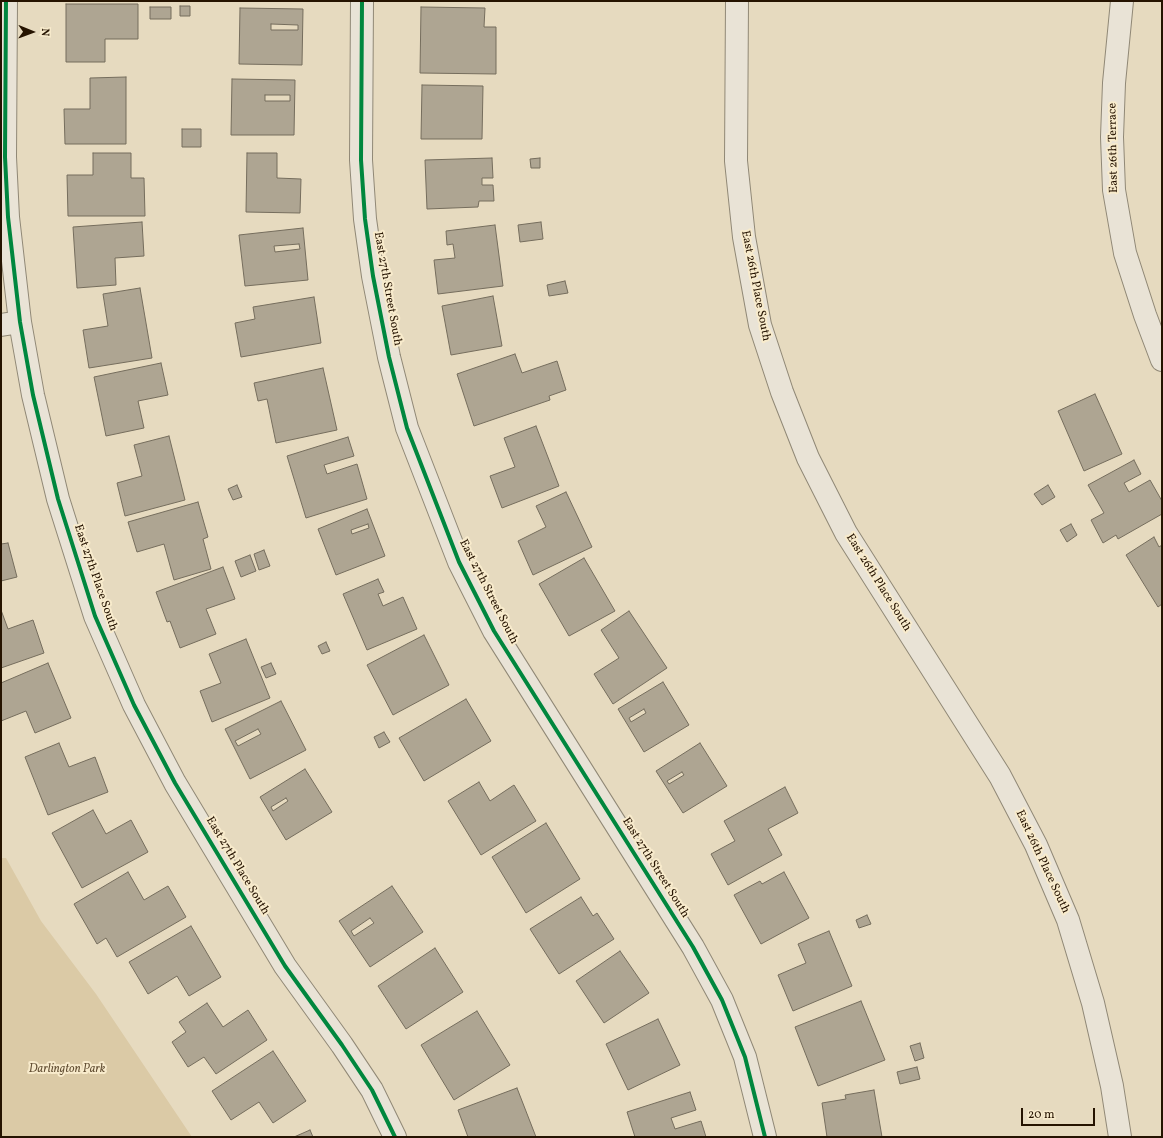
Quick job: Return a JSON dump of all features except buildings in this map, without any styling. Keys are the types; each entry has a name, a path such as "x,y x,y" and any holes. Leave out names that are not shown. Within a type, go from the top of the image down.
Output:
{"street":[{"name":"East 27th Place South","path":"6,1 5,157 8,217 10,324 33,395 58,499 95,616 134,704 175,783 285,966 342,1045 372,1090 395,1137"},
{"name":"East 27th Street South","path":"362,1 361,160 364,219 373,276 389,357 407,428 459,562 494,631 693,947 722,1000 745,1057 765,1137"},
{"name":"East 26th Place South","path":"737,1 736,161 744,237 760,325 782,392 808,458 846,533 1000,776 1036,845 1068,920 1093,1003 1112,1086 1120,1137"},
{"name":"East 26th Terrace","path":"1122,1 1114,84 1112,137 1114,190 1125,253 1145,315 1162,360"}],"green space":[{"name":"Darlington Park","path":"1,858 6,858 41,921 96,994 192,1137 1,1137"}],"cycle path":[{"path":"6,1 5,157 8,217 20,322 33,395 58,499 95,616 134,705 175,783 285,966 342,1045 372,1090 395,1137"},
{"path":"362,1 361,160 365,219 373,276 389,357 407,428 459,562 494,631 693,947 722,1000 745,1057 765,1137"}]}
